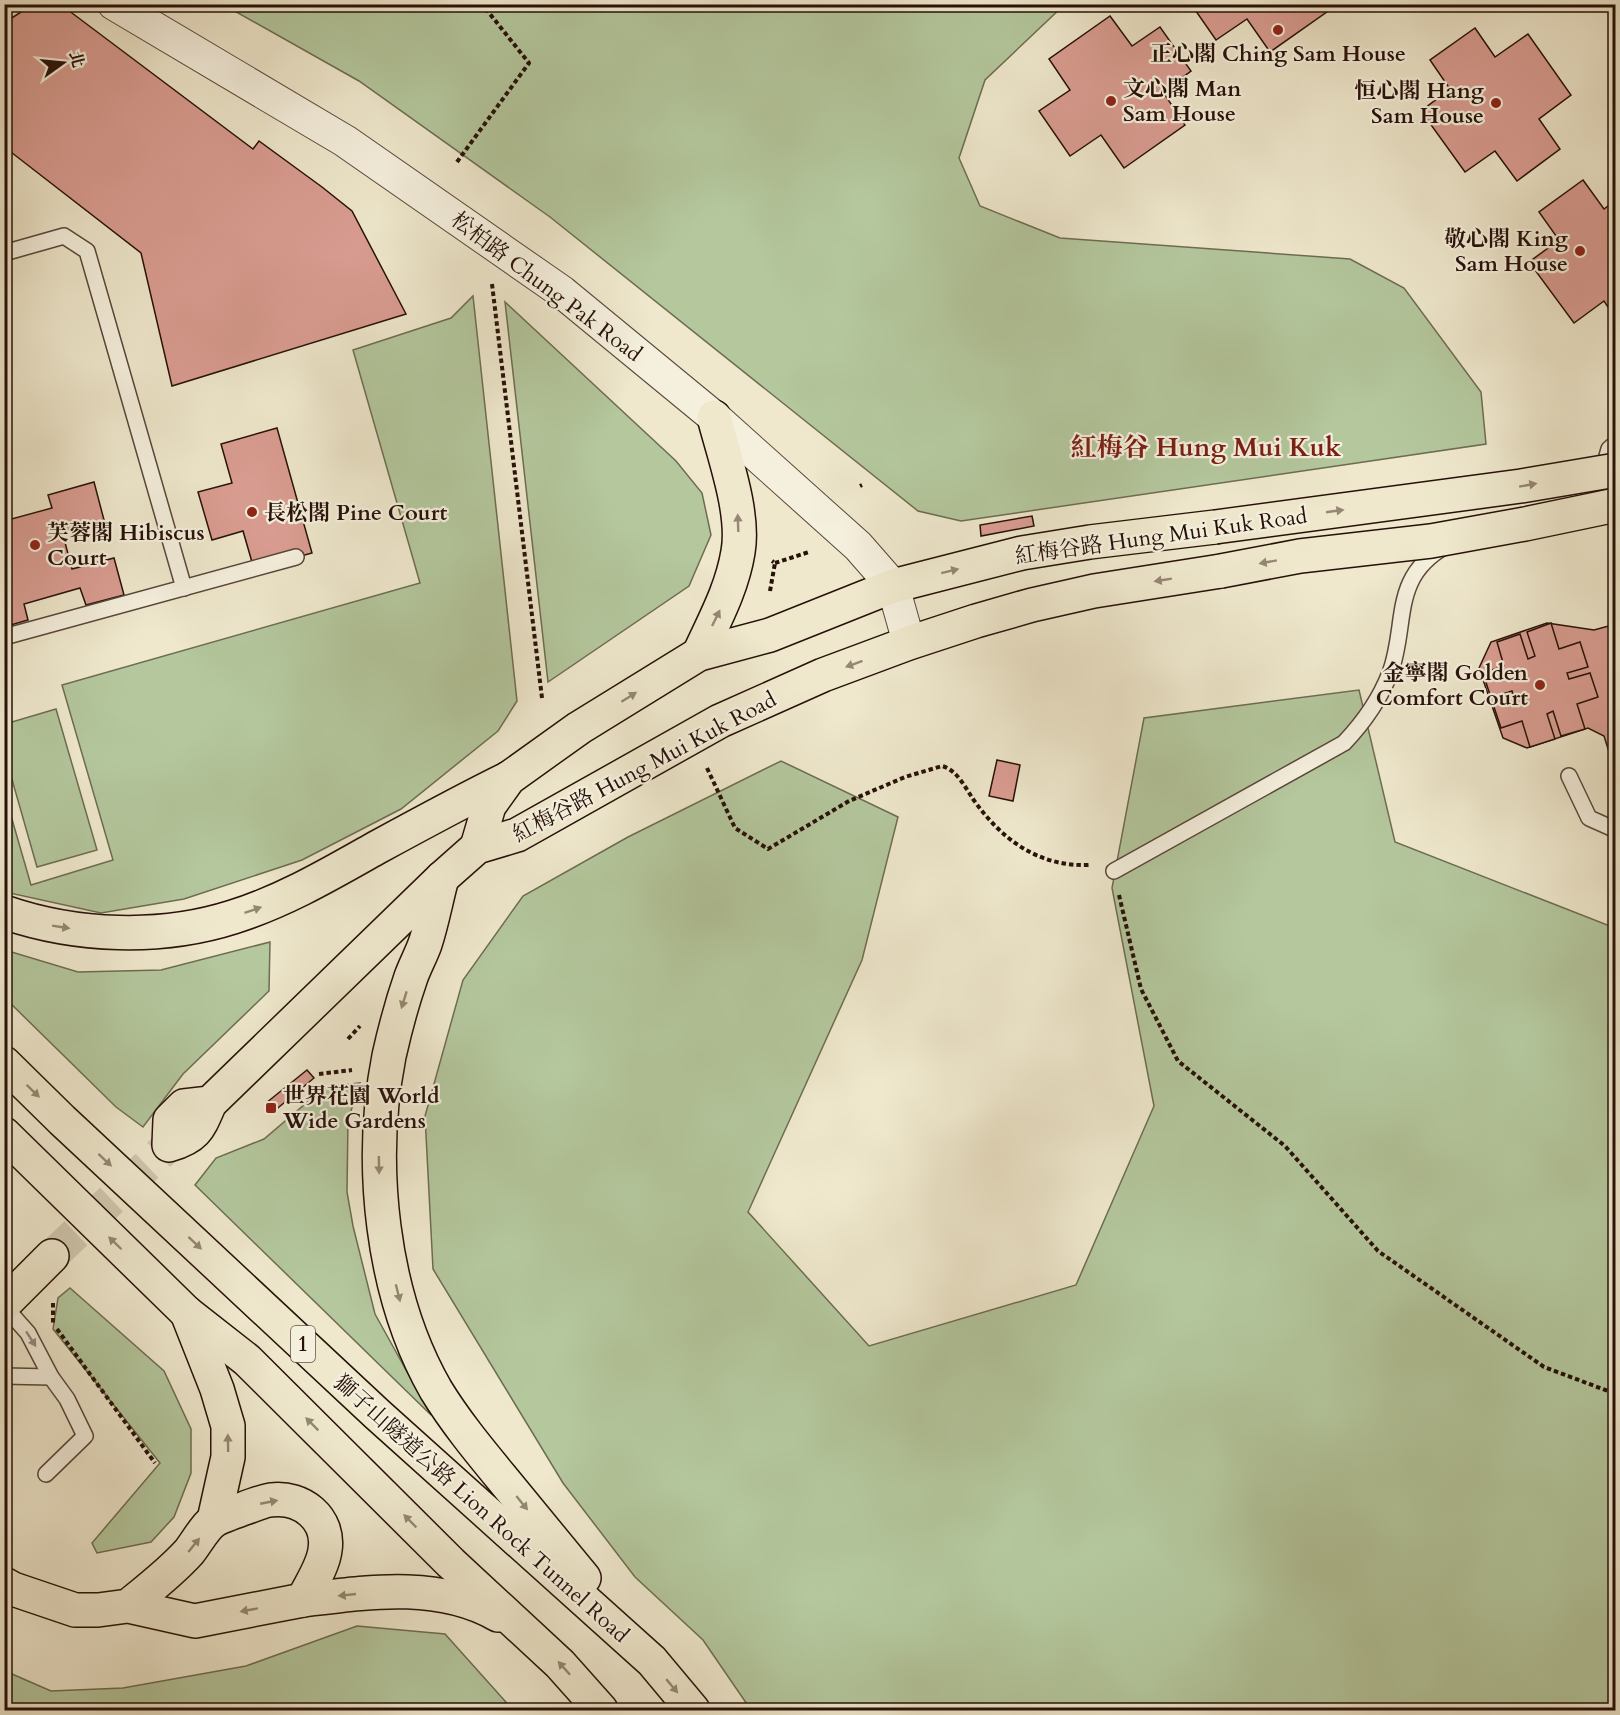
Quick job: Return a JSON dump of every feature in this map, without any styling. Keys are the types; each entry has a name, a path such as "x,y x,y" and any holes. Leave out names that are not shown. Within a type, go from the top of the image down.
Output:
{"main road":[{"path":"699,654 727,595 739,551 738,512 714,417"},
{"name":"紅梅谷路 Hung Mui Kuk Road","path":"477,847 489,806 509,778 579,728 699,654 770,635 893,585 1022,553 1090,542 1521,486 1616,470"},
{"name":"紅梅谷路 Hung Mui Kuk Road","path":"210,1103 442,878 477,847 517,835 720,721 823,675 909,643 987,618 1094,591 1300,556 1443,539 1525,524 1613,513"},
{"path":"4,912 48,925 122,932 160,931 231,918 298,892 447,809 509,778"},
{"path":"442,878 425,945 411,976 400,1012 389,1055 381,1110 380,1185 391,1265 400,1304 425,1369 463,1431 652,1662"},
{"name":"獅子山隧道公路 Lion Rock Tunnel Road","path":"4,1063 377,1414 652,1662 693,1710"},
{"name":"1","path":"4,1134 187,1313 247,1360 451,1563 560,1664 601,1710"},
{"path":"4,1305 52,1256"},
{"path":"128,1606 173,1568 214,1520 228,1457 228,1426 217,1389 187,1313"},
{"path":"214,1520 269,1500 298,1504 311,1510 320,1520 325,1532 325,1550 323,1560 303,1600"},
{"path":"4,1584 75,1610 128,1606 195,1621 303,1600 373,1593 437,1594 486,1608 523,1629"}],"street":[{"name":"松柏路 Chung Pak Road","path":"114,4 345,141 562,292 714,417 845,533 893,585 909,643"}],"lane":[{"path":"4,253 64,236 87,251 184,588"},
{"path":"1114,871 1344,743 1357,730 1380,695 1397,648 1400,611 1407,591 1423,564 1436,553 1463,539 1613,513 1601,484 1609,449 1616,443"},
{"path":"4,637 296,557"},
{"path":"1569,776 1589,818 1616,831"},
{"path":"4,1305 28,1333 86,1436 46,1474"},
{"path":"4,1376 51,1377"}],"path":[{"path":"457,162 529,63 482,4"},
{"path":"491,278 542,698"},
{"path":"775,563 809,552"},
{"path":"706,766 735,828 768,849 849,801 905,777 942,766 955,773 987,819 1020,847 1048,860 1070,866 1092,865 1108,860 1114,871 1141,989 1178,1061 1285,1146 1378,1251 1544,1367 1616,1394"},
{"path":"319,1074 340,1071"},
{"path":"53,1299 53,1323 154,1463"}],"green space":[{"path":"224,5 1064,5 985,80 959,158 980,206 1060,238 1350,259 1404,288 1481,392 1486,444 961,521 918,511 550,217 359,81"},
{"path":"473,296 517,701 498,731 401,809 302,860 184,899 101,913 5,892 5,795 31,885 113,860 62,685 420,583 353,350 451,318"},
{"path":"505,302 676,461 702,493 711,535 689,586 548,682"},
{"path":"1359,690 1395,842 1615,928 1615,1710 751,1710 703,1640 635,1577 563,1483 433,1269 425,1116 463,980 523,896 628,837 781,761 898,817 862,960 748,1212 869,1346 1076,1285 1154,1106 1112,888 1144,718"},
{"path":"56,709 97,850 37,867 5,755 5,724"},
{"path":"270,942 269,991 183,1074 143,1127 116,1107 5,998 5,950 78,972 161,970"},
{"path":"360,1083 348,1120 347,1192 353,1226 375,1314 431,1415 195,1185 216,1158 264,1139 325,1087"},
{"path":"70,1288 164,1371 191,1429 191,1473 174,1517 151,1542 97,1553 92,1543 160,1463 53,1329 58,1298"},
{"path":"357,1626 445,1634 513,1710 5,1710 5,1671 51,1691 123,1688 246,1666"}],"building":[{"path":"60,4 253,149 259,141 352,211 406,314 172,386 141,253 7,149 4,154 4,23 24,10"},
{"name":"正心閣 Ching Sam House","path":"1191,4 1328,4 1331,9 1270,52 1247,19 1216,40"},
{"name":"文心閣 Man Sam House","path":"1110,16 1132,46 1160,27 1191,71 1163,92 1185,125 1124,168 1101,135 1070,156 1039,111 1070,90 1049,59"},
{"name":"恒心閣 Hang Sam House","path":"1475,28 1495,57 1528,34 1571,95 1539,119 1560,149 1517,181 1495,151 1465,172 1421,111 1450,89 1430,60"},
{"name":"敬心閣 King Sam House","path":"1583,180 1604,209 1616,200 1616,319 1604,301 1574,323 1529,262 1559,240 1539,212"},
{"name":"長松閣 Pine Court","path":"277,428 312,553 254,569 243,531 212,540 198,492 232,483 221,444"},
{"name":"芙蓉閣 Hibiscus Court","path":"94,482 104,520 62,531 72,569 114,558 124,595 86,605 80,588 24,604 28,620 4,627 4,521 52,508 48,495"},
{"path":"1032,516 1034,526 981,536 980,525"},
{"path":"1547,623 1594,630 1616,624 1616,774 1604,736 1588,728 1527,748 1503,738 1479,668 1491,642"},
{"name":"金寧閣 Golden Comfort Court","path":"1551,623 1559,649 1580,642 1588,667 1567,673 1569,679 1590,673 1598,697 1577,704 1585,729 1561,736 1553,711 1547,714 1555,739 1530,747 1522,721 1501,728 1493,704 1514,697 1512,691 1491,698 1483,673 1504,666 1497,642 1520,634 1528,659 1535,656 1527,632"},
{"path":"1616,744 1616,771 1615,771 1608,746"},
{"path":"997,760 1020,765 1013,801 989,796"},
{"path":"307,1070 314,1078 273,1112 266,1103"}],"tunnel":[{"path":"52,1256 169,1145"}],"place":[{"name":"正心閣 Ching Sam House","path":"1278,30"},
{"name":"文心閣 Man Sam House","path":"1111,101"},
{"name":"恒心閣 Hang Sam House","path":"1496,103"},
{"name":"敬心閣 King Sam House","path":"1580,251"},
{"name":"長松閣 Pine Court","path":"252,512"},
{"name":"芙蓉閣 Hibiscus Court","path":"35,545"},
{"name":"金寧閣 Golden Comfort Court","path":"1540,685"},
{"name":"世界花園 World Wide Gardens","path":"271,1108"}],"district":[{"name":"紅梅谷 Hung Mui Kuk","path":"1206,447"}]}
